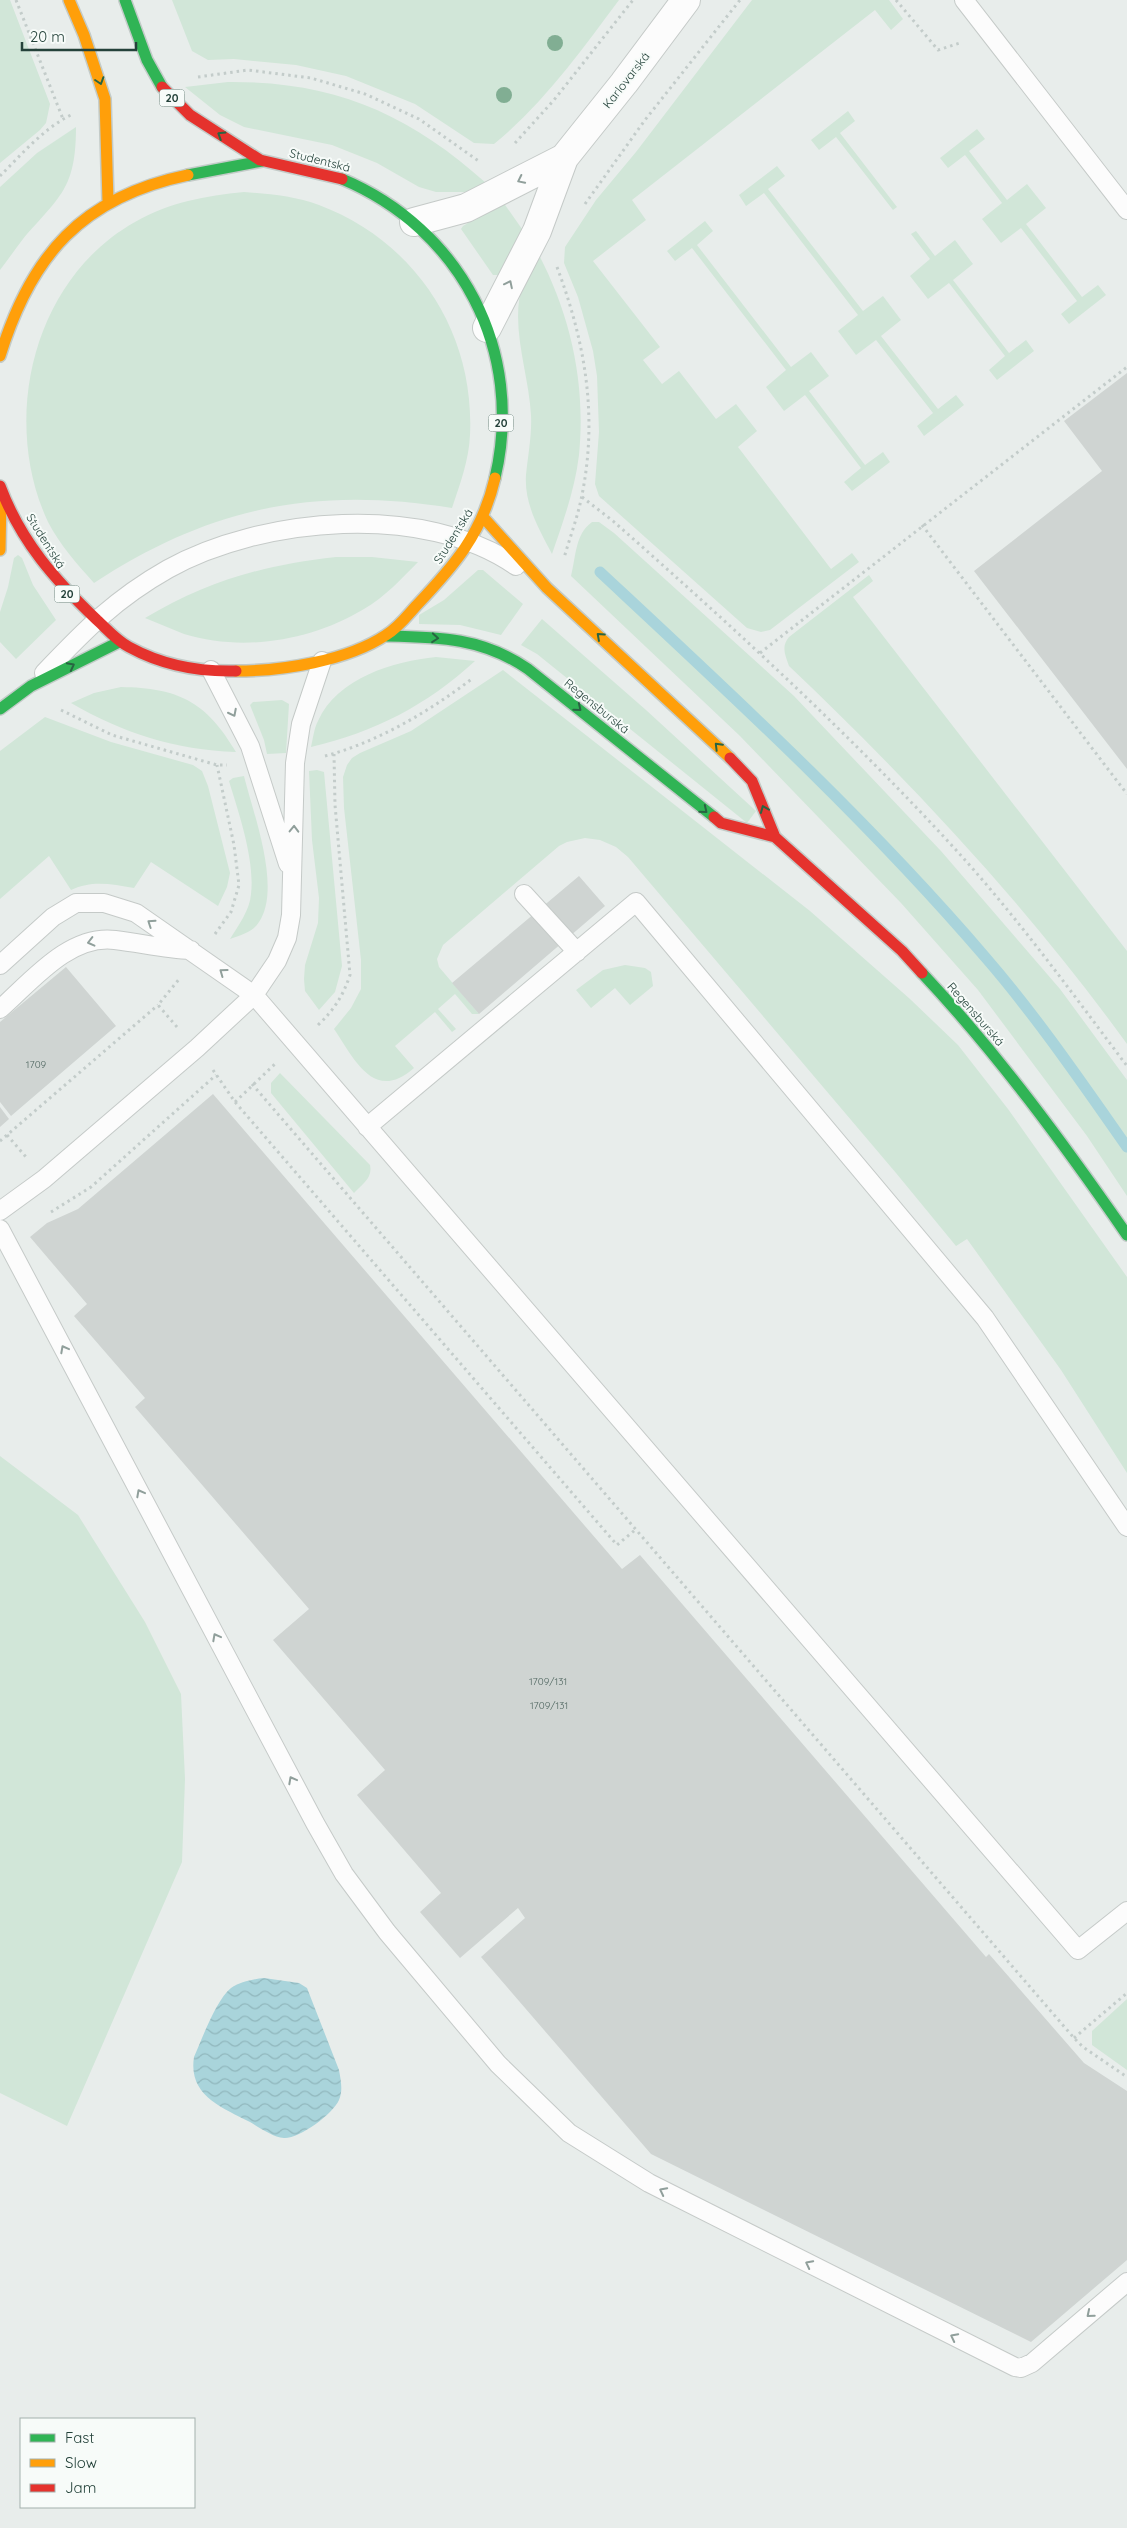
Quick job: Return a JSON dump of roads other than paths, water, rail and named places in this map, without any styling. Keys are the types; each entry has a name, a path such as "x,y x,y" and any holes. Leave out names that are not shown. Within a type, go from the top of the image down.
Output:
{"main road":[{"path":"69,0 84,35 105,98 108,202"},
{"name":"Studentská","path":"1,488 25,537 45,569 72,599 119,642 155,659 180,667 211,670 283,669 322,661 387,636 441,580 468,541 483,518 495,478 501,442 501,404 497,367 487,328 463,279 438,246 414,222 387,202 340,177 262,161 193,117 166,92 149,62 125,0"},
{"name":"Studentská","path":"0,356 6,316 26,285 41,264 68,234 108,202 144,188 181,178 262,161"},
{"name":"Studentská","path":"0,550 1,488"},
{"name":"Regensburská","path":"483,518 547,588 716,744 752,781 775,837 902,951 964,1018 1070,1153 1127,1235"},
{"name":"Regensburská","path":"387,636 434,638 471,643 499,651 528,669 721,823 775,837"},
{"path":"0,709 31,686 119,642"}],"street":[{"name":"Karlovarská","path":"487,328 536,231 564,158 624,83 686,0"},
{"name":"Karlovarská","path":"414,222 466,208 564,158"}],"lane":[{"path":"964,0 1127,210"},
{"path":"31,686 96,619 117,602 169,568 217,548 268,534 312,526 357,524 439,532 468,541 499,554 547,588"},
{"path":"0,1211 44,1179 196,1048 254,995 277,961 287,938 293,878 296,755 301,724 322,661"},
{"path":"211,670 250,746 293,878"},
{"path":"524,894 577,952"},
{"path":"367,1127 636,902 985,1318 1127,1527"},
{"path":"0,965 53,917 76,903 104,903 136,912 254,995 1078,1950 1127,1911"},
{"path":"0,1009 60,957 78,946 97,940 114,940 195,953"},
{"path":"0,1229 314,1823 344,1874 387,1932 498,2064 569,2133 649,2184 1015,2367 1021,2368 1032,2363 1127,2282"}],"water":[{"path":"264,1978 299,1983 307,1988 339,2070 341,2086 339,2100 330,2112 315,2125 298,2134 284,2138 271,2134 218,2105 201,2090 193,2070 194,2057 210,2020 225,1994 238,1984"}],"waterway":[{"path":"600,572 799,760 895,857 941,907 1023,1003 1127,1147"}]}
